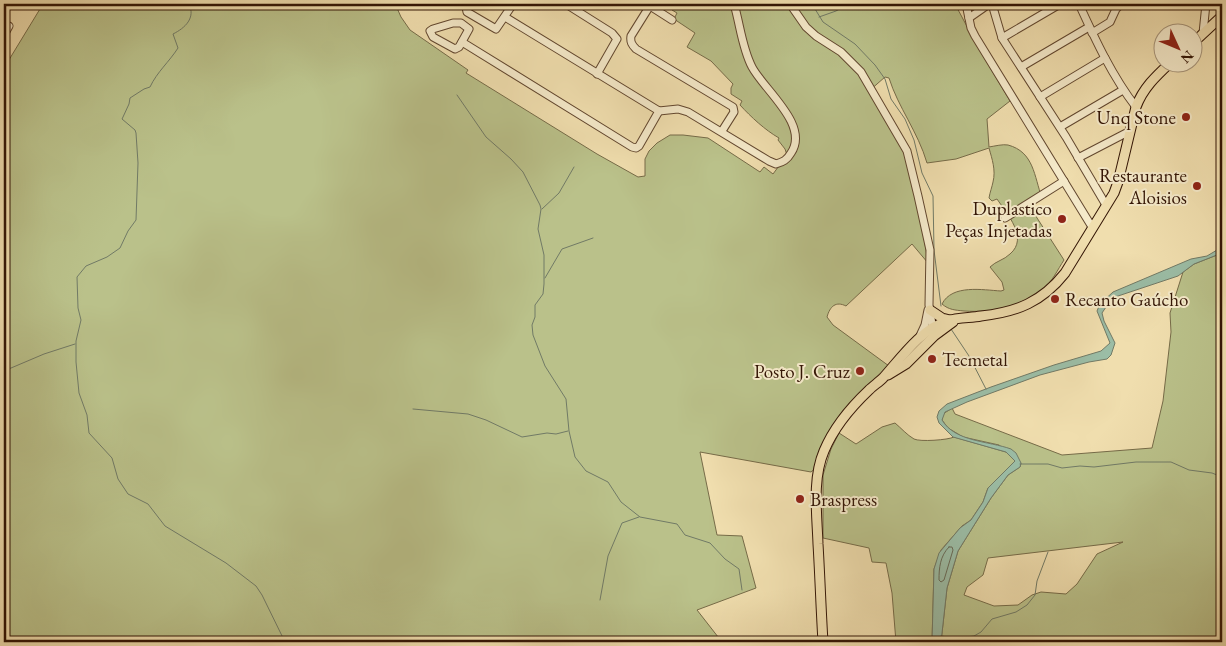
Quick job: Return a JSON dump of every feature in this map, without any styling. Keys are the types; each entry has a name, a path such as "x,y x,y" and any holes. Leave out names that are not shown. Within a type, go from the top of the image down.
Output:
{"main road":[{"path":"1204,32 1221,18"},
{"path":"930,308 942,318 954,319 1010,311 1026,306 1059,281 1106,206 1118,182 1136,107 1146,87 1161,72"},
{"path":"823,642 817,479 820,464 832,436 849,410 917,341 954,319"},
{"path":"883,377 906,364 933,332"}],"street":[{"path":"470,4 466,7 467,12 493,28 498,27 513,4"},
{"path":"566,4 612,33 617,39 597,74"},
{"path":"505,17 659,111 678,108 688,112 776,164 788,159 794,149 794,134 790,119 784,108 760,79 752,66 734,4"},
{"path":"790,4 806,27 816,36 841,52 861,72 904,146 928,242 930,308 933,332"},
{"path":"966,4 975,36 1092,226"},
{"path":"969,18 990,4 1002,38 1060,127 1106,206"},
{"path":"1002,38 1060,4"},
{"path":"1079,4 1105,58 1123,90 1136,107"},
{"path":"1021,67 1110,22 1116,9 1121,4"},
{"path":"1204,23 1206,4"},
{"path":"672,20 649,5 630,41 636,49 733,107 734,112 722,131"},
{"path":"454,23 461,23 469,30 462,42 457,49 453,48 433,37 430,31 454,23"},
{"path":"4,35 9,26"},
{"path":"462,42 632,147 636,148 639,146 659,111"},
{"path":"1040,97 1105,58"},
{"path":"1060,127 1123,90"},
{"path":"1078,158 1130,131"},
{"path":"1005,218 1064,181"},
{"path":"917,341 930,308"}],"shaded area":[{"path":"43,4 409,4 397,8 410,30 468,70 466,73 597,154 638,177 645,176 645,159 649,151 657,143 670,135 708,138 760,172 764,167 773,174 787,155 778,140 779,138 753,119 740,105 742,101 731,94 733,84 711,61 687,47 695,33 674,19 677,13 672,10 676,4 955,4 1010,101 987,119 989,147 1008,145 1017,148 1028,159 1035,173 1042,198 1030,207 1064,260 1047,285 1035,295 1016,304 996,310 964,311 952,309 942,304 953,293 960,291 977,289 1004,290 1002,282 990,267 1008,256 1015,248 1017,234 1011,219 997,199 992,201 989,198 994,173 989,148 956,159 927,163 919,141 897,99 889,78 885,77 869,91 902,148 908,163 928,263 912,244 846,306 836,304 830,310 827,317 833,325 889,366 854,402 817,467 811,472 700,452 717,535 742,536 756,588 697,610 722,642 624,642 624,639 597,642 4,642 4,68"},
{"path":"1222,253 1222,642 941,642 947,588 958,551 991,498 1008,475 1020,467 1021,463 999,445 963,437 948,428 942,420 943,414 952,408 955,414 1062,455 1152,448 1163,401 1171,332 1170,313 1183,272 1194,264","holes":["1123,542 1097,554 1077,584 1066,594 1041,592 1032,595 1018,605 994,606 964,595 967,587 983,575 988,558"]},
{"path":"895,423 914,439 934,440 954,437 1006,452 1015,461 988,488 983,502 971,520 962,526 941,550 934,569 932,642 896,642 892,593 886,563 872,562 869,548 823,538 823,475 831,449 839,433 856,444 882,427"}],"water":[{"path":"1222,247 1222,253 1194,264 1178,276 1112,298 1102,313 1115,343 1111,355 1107,359 1040,375 945,412 942,420 955,433 973,440 1011,449 1016,453 1021,463 1020,467 1008,475 991,498 958,551 947,588 941,642 932,642 934,569 939,553 960,528 971,520 983,502 988,488 1015,461 1006,452 953,437 939,423 937,417 939,411 947,404 991,387 1101,351 1110,343 1097,311 1100,304 1113,292 1191,259 1207,256"}],"waterway":[{"path":"189,4 191,14 188,22 182,29 173,34 178,48 150,87 130,98 122,119 136,133 138,163 136,220 120,248 107,257 86,266 77,277 78,308 81,320 76,341 79,393 87,415 89,433 112,458 118,479 128,494 148,504 165,526 226,563 256,586 285,642"},
{"path":"812,4 823,22 855,44 875,65 885,79 891,99 905,119 914,140 922,173 933,196 934,250 941,306"},
{"path":"819,17 848,4"},
{"path":"1220,4 1222,13"},
{"path":"457,95 486,137 523,172 540,205 538,229 544,255 544,284 543,294 535,305 535,317 532,325 533,335 545,366 566,399 569,431 575,457 586,471 608,482 621,502 640,517 677,524 685,535 710,543 725,559 739,569 742,590"},
{"path":"542,209 559,193 574,167"},
{"path":"545,278 562,249 593,238"},
{"path":"951,329 969,356 986,389"},
{"path":"4,371 44,354 75,344"},
{"path":"413,409 468,414 486,420 522,437 568,431"},
{"path":"1020,464 1048,464 1062,468 1094,467 1136,462 1171,462 1189,470 1212,473 1222,477"},
{"path":"600,600 608,556 622,523 639,517"},
{"path":"941,636 956,638 974,636 981,632 992,619 1016,612 1027,605 1035,595 1037,581 1048,552"},
{"path":"778,639 783,642"}],"place":[{"name":"Unq Stone","path":"1186,117"},
{"name":"Restaurante Aloisios","path":"1197,186"},
{"name":"Duplastico Peças Injetadas","path":"1062,219"},
{"name":"Recanto Gaúcho","path":"1055,299"},
{"name":"Tecmetal","path":"932,359"},
{"name":"Posto J. Cruz","path":"860,371"},
{"name":"Braspress","path":"800,499"}]}
